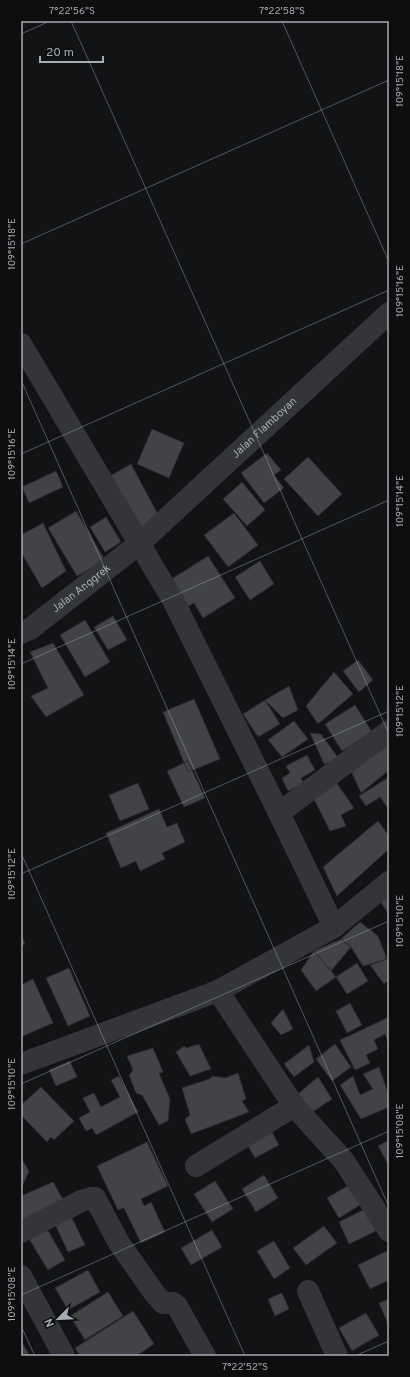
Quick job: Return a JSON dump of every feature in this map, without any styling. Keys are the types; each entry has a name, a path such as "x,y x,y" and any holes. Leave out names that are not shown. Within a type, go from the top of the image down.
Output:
{"street":[{"name":"Jalan Flamboyan","path":"140,544 389,313"},
{"path":"21,344 174,602 334,927"},
{"name":"Jalan Anggrek","path":"21,633 30,629 140,544"},
{"path":"279,813 389,731"},
{"path":"21,1064 218,991 334,927 389,882"},
{"path":"218,991 294,1106 344,1160 389,1231"},
{"path":"196,1166 294,1106"},
{"path":"21,1232 81,1201 95,1198 119,1243 159,1300 163,1303 173,1303 177,1306 205,1356"},
{"path":"21,1276 64,1356"},
{"path":"308,1291 337,1356"}],"building":[{"path":"152,429 184,443 169,478 137,464"},
{"path":"267,453 281,470 274,475 284,488 264,503 241,473"},
{"path":"308,457 342,494 318,516 284,479"},
{"path":"131,464 161,520 138,532 108,477"},
{"path":"56,471 63,487 29,503 22,487"},
{"path":"242,482 265,510 247,526 223,499"},
{"path":"76,511 105,560 77,576 48,528"},
{"path":"234,513 258,545 228,567 204,535"},
{"path":"106,517 121,542 105,552 90,527"},
{"path":"43,523 66,571 42,588 21,552 21,535"},
{"path":"208,556 235,598 203,618 194,603 187,607 170,580"},
{"path":"260,561 274,584 250,600 235,577"},
{"path":"113,616 127,640 108,650 94,627"},
{"path":"85,620 110,662 85,677 60,635"},
{"path":"53,643 84,695 46,717 31,696 48,688 30,652"},
{"path":"358,660 373,680 359,692 343,671"},
{"path":"334,672 353,694 318,724 306,706"},
{"path":"289,686 298,710 283,718 265,700"},
{"path":"194,699 220,759 188,772 163,712"},
{"path":"265,700 280,724 258,737 243,714"},
{"path":"355,705 372,732 342,751 325,724"},
{"path":"294,721 308,739 282,757 268,740"},
{"path":"310,733 321,734 339,759 324,764"},
{"path":"389,742 389,770 361,793 349,766"},
{"path":"307,755 315,770 301,778 304,783 288,791 282,778 290,773 286,766"},
{"path":"188,761 205,798 184,807 167,771"},
{"path":"389,777 389,806 387,807 380,797 366,806 359,796"},
{"path":"336,782 354,808 341,815 346,826 330,831 311,793"},
{"path":"138,783 149,809 120,821 109,795"},
{"path":"159,809 167,827 177,823 185,842 162,853 165,859 140,871 136,861 121,868 106,833"},
{"path":"378,821 389,836 389,849 337,896 323,867"},
{"path":"389,892 389,915 379,899"},
{"path":"360,922 378,936 387,959 363,966 351,947 341,939"},
{"path":"21,935 25,944 21,946"},
{"path":"341,939 351,947 331,971 314,951"},
{"path":"314,951 336,977 316,991 301,970"},
{"path":"387,959 389,963 389,980 384,984 370,965"},
{"path":"357,963 368,981 347,994 336,977"},
{"path":"69,968 90,1016 68,1026 46,978"},
{"path":"33,979 53,1023 21,1037 21,985"},
{"path":"350,1003 362,1025 347,1033 336,1011"},
{"path":"283,1009 293,1029 281,1035 271,1023"},
{"path":"389,1017 389,1043 385,1034 374,1040 378,1049 366,1055 370,1063 355,1070 340,1040"},
{"path":"199,1044 211,1069 190,1076 176,1052 184,1046 186,1048"},
{"path":"335,1044 351,1067 332,1081 316,1059"},
{"path":"309,1045 314,1062 294,1077 284,1064"},
{"path":"153,1048 163,1072 159,1073 170,1099 168,1121 159,1125 142,1095 136,1093 129,1075 133,1070 127,1056"},
{"path":"70,1061 77,1077 56,1086 49,1070"},
{"path":"379,1067 389,1096 389,1107 361,1119 340,1085 353,1076 360,1095 373,1089 363,1074"},
{"path":"238,1073 246,1099 242,1101 249,1112 191,1134 185,1119 190,1115 182,1088 209,1079 213,1076 225,1078"},
{"path":"119,1076 138,1112 96,1135 92,1128 86,1131 79,1118 90,1112 83,1098 94,1093 101,1107 120,1097 111,1080"},
{"path":"318,1077 332,1099 311,1113 298,1094"},
{"path":"41,1087 74,1121 54,1140 51,1137 47,1142 21,1115 21,1105"},
{"path":"272,1132 279,1145 255,1158 248,1146"},
{"path":"389,1140 389,1166 378,1146"},
{"path":"147,1142 168,1186 141,1199 144,1206 151,1202 165,1232 141,1243 124,1208 118,1210 97,1166"},
{"path":"21,1158 29,1171 21,1188"},
{"path":"264,1175 278,1198 256,1212 242,1189"},
{"path":"215,1181 233,1209 212,1222 194,1194"},
{"path":"53,1182 65,1203 21,1227 21,1196"},
{"path":"354,1182 365,1202 339,1218 327,1198"},
{"path":"369,1207 380,1229 349,1244 339,1222"},
{"path":"71,1216 85,1245 68,1252 55,1224"},
{"path":"324,1226 337,1243 306,1265 293,1248"},
{"path":"47,1229 65,1260 48,1270 29,1239"},
{"path":"212,1230 222,1247 191,1265 181,1248"},
{"path":"274,1241 290,1268 274,1279 257,1251"},
{"path":"389,1250 389,1280 370,1289 358,1265"},
{"path":"88,1270 100,1292 68,1310 55,1288"},
{"path":"108,1292 123,1316 85,1340 70,1316"},
{"path":"282,1293 289,1309 275,1316 268,1299"},
{"path":"389,1299 389,1324 388,1324 379,1303"},
{"path":"133,1311 154,1344 136,1356 80,1356 75,1348"},
{"path":"366,1313 379,1335 352,1351 339,1328"},
{"path":"21,1341 30,1356 21,1356"}]}
